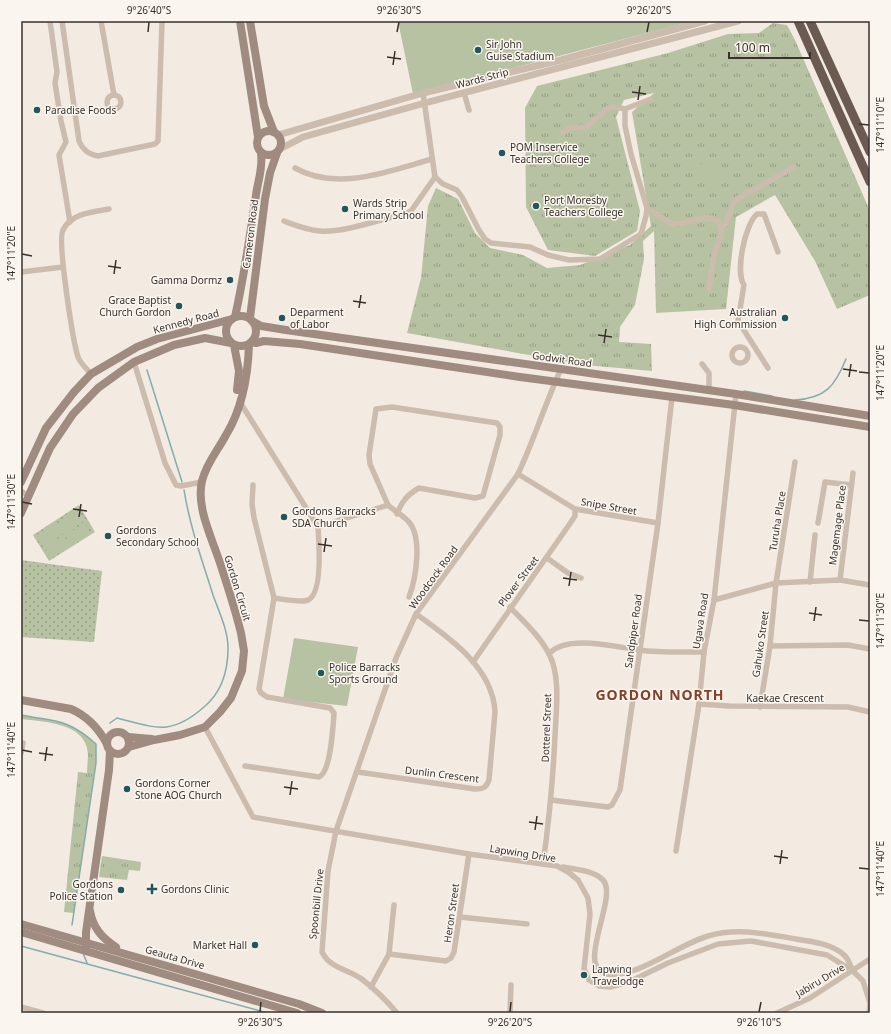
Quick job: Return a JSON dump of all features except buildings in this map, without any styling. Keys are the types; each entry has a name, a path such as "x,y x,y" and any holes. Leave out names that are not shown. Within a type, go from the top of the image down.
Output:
{"highway":[{"path":"798,21 870,182"},
{"path":"810,21 870,152"}],"main road":[{"path":"240,21 258,137 256,145 261,153 269,156 278,151 281,143 264,106 250,21"},
{"path":"258,137 263,132 276,134"},
{"name":"Cameron Road","path":"251,320 265,200 270,173 278,151"},
{"name":"Cameron Road","path":"234,318 242,283 256,193 262,171 261,153"},
{"path":"242,316 251,320 256,330 254,338 250,343 243,346 233,344 228,339 226,330 234,318 242,316"},
{"name":"Kennedy Road","path":"21,482 46,428 74,392 91,374 137,347 157,339 234,318"},
{"name":"Godwit Road","path":"251,320 261,326 286,330 709,390 870,416"},
{"name":"Kennedy Road","path":"21,512 50,448 73,414 98,388 134,362 156,352 205,338 216,339 233,344"},
{"path":"250,343 256,344 264,341 300,344 520,377 734,405 870,427"},
{"name":"Gordon Circuit","path":"205,728 231,698 242,671 244,650 235,609 205,516 200,492 202,482 211,460 229,429 239,402 248,364 250,343"},
{"name":"Gordon Circuit","path":"233,344 239,372 236,394 239,402"},
{"path":"21,700 71,709 92,723 115,732 122,732 128,737 154,740"},
{"path":"92,723 102,735 108,748 116,754 121,754"},
{"path":"109,770 121,754 129,747 154,740 180,736 205,728"},
{"path":"85,947 89,906 109,770 109,737 115,732"},
{"path":"128,737 129,747"},
{"path":"89,906 97,932 105,940 123,952"},
{"name":"Geauta Drive","path":"21,924 74,939 85,947 123,952 307,1006 322,1013"},
{"name":"Geauta Drive","path":"21,932 85,947 297,1013"},
{"path":"74,939 86,932"}],"street":[{"path":"50,21 57,72 55,83 66,142 59,155 70,222"},
{"path":"62,21 79,141 83,150 91,155 98,156 155,144 158,141 162,21"},
{"path":"101,21 114,95"},
{"name":"Wards Strip","path":"276,134 423,93 561,60 705,21"},
{"name":"Wards Strip","path":"278,151 303,137 425,103 668,39 720,27 738,21"},
{"path":"423,93 435,177 443,184 457,190 485,239 491,243 530,247 548,255 569,260 600,259 641,234 647,208 631,154 625,126 625,109"},
{"path":"464,93 469,110"},
{"path":"562,133 570,128 586,127 611,106 625,109 651,100"},
{"path":"295,168 308,176 332,180 360,177 432,159"},
{"path":"720,226 726,224 734,201 794,167"},
{"path":"284,221 303,228 320,231 336,231 405,214 411,211 435,177"},
{"path":"647,208 673,223 681,224 695,218 716,220 720,226 721,233 714,257 709,289"},
{"path":"91,374 78,357 63,266 61,240 63,229 78,215 109,209"},
{"path":"768,368 738,321 744,285 741,280 741,264 751,219 757,214 764,214 778,252"},
{"path":"21,272 63,266"},
{"path":"736,341 738,348"},
{"path":"747,352 754,347"},
{"path":"738,348 743,348 747,352 748,357 744,362 735,362 732,358 732,352 738,348"},
{"path":"134,362 165,463 176,485 181,486 202,482"},
{"path":"702,364 708,373 709,390"},
{"name":"Woodcock Road","path":"336,831 358,772 396,658 416,614 518,474 561,369"},
{"name":"Ugava Road","path":"676,851 699,704 704,652 714,600 736,394"},
{"name":"Sandpiper Road","path":"551,800 608,807 612,806 618,796 658,523 672,397"},
{"path":"239,402 318,526 318,577 316,591 307,601 274,598"},
{"path":"397,514 403,501 410,493 419,488 475,498 483,496 500,435 500,427 497,423 392,407 376,409 370,464 388,506 397,514 408,520 415,531 416,571 414,584 409,596"},
{"name":"Turuha Place","path":"776,583 795,462"},
{"name":"Magemage Place","path":"840,580 853,473"},
{"name":"Snipe Street","path":"518,474 575,509 658,523"},
{"path":"818,523 825,482 851,485"},
{"path":"245,766 319,776 325,772 328,762 333,721 332,710 267,697 261,693 259,689 274,598 254,518 252,504 253,485"},
{"path":"21,491 29,496"},
{"path":"318,526 388,506"},
{"name":"Plover Street","path":"473,662 510,607 547,558 572,520 575,509"},
{"path":"810,582 815,535"},
{"path":"547,558 568,573 581,578"},
{"path":"714,600 776,583 840,580 870,585"},
{"name":"Gahuko Street","path":"760,707 770,646 776,583"},
{"name":"Dotterel Street","path":"510,607 530,628 550,654 556,680 557,697 551,800 544,864"},
{"name":"Dunlin Crescent","path":"358,772 463,788 482,789 487,786 493,747 494,701 488,685 473,662 450,639 416,614"},
{"path":"550,654 560,646 578,644 608,644 640,650 704,652"},
{"path":"770,646 848,645 870,649"},
{"name":"Kaekae Crescent","path":"699,704 760,707 848,706 870,712"},
{"name":"Lapwing Drive","path":"205,728 253,817 470,854 557,866 568,872 578,880 588,898 590,914 584,969 589,980 595,984 610,986 629,982 668,963 718,944 728,942 751,941 822,954 853,971"},
{"path":"21,753 23,743"},
{"name":"Spoonbill Drive","path":"336,831 328,871 322,952 329,962 362,979 383,996 397,1013"},
{"name":"Heron Street","path":"389,954 446,961 451,958 454,952 460,917 463,884 470,854"},
{"path":"557,866 594,873 606,883 608,895 599,928 595,952 596,965 598,969 605,974 618,975 636,970 691,942 710,935 741,931 755,932 818,943 844,954 853,971 863,981 868,991 869,1013"},
{"path":"371,987 389,954 394,905"},
{"path":"460,917 527,924"},
{"name":"Jabiru Drive","path":"777,1013 810,998 870,959"},
{"path":"510,1013 511,985"},
{"path":"21,1007 33,1012 43,1013"}],"green space":[{"name":"Sir John Guise Stadium","path":"398,21 693,21 413,94"},
{"path":"773,23 787,25 795,40 870,211 870,295 837,309 815,261 775,195 736,217 726,309 656,313 654,231 643,241 644,259 635,305 620,327 619,342 651,344 652,371 585,365 407,333 421,278 428,206 436,188 458,199 475,233 490,248 523,255 547,268 580,265 630,245 651,226 632,112 654,93 624,100 616,117 640,211 637,231 595,256 548,250 526,207 525,108 537,86 668,53 728,34 759,33"},
{"path":"694,163 720,166 718,182 692,179"},
{"path":"79,505 95,532 49,561 33,535"},
{"path":"78,511 84,521 64,533 58,523"},
{"path":"57,523 63,534 43,546 37,535"},
{"path":"85,523 91,534 71,546 65,535"},
{"path":"64,535 70,546 51,558 44,547"},
{"path":"21,560 102,571 94,642 21,637"},
{"name":"Police Barracks Sports Ground","path":"294,638 358,647 347,706 283,699"},
{"path":"21,715 52,720 69,725 77,729 96,744 96,763 74,913 64,912 78,772 87,773 88,754 85,743 80,735 72,730 52,723 21,719"},
{"path":"102,856 141,862 140,871 129,870 127,880 99,877"}],"waterway":[{"path":"795,400 814,397 828,389 838,377 846,359"},
{"path":"147,370 182,482"},
{"path":"744,391 772,396"},
{"path":"110,723 117,718 153,727 172,726 182,722 204,707 220,688 223,680 227,664 228,641 223,621 213,595 197,543 184,490"},
{"path":"21,715 52,720 69,725 77,729 96,744 96,763 72,925"},
{"path":"21,946 268,1013"},
{"path":"83,953 87,963"}],"place":[{"name":"Sir John Guise Stadium","path":"478,50"},
{"name":"Paradise Foods","path":"37,110"},
{"name":"POM Inservice Teachers College","path":"502,153"},
{"name":"Port Moresby Teachers College","path":"536,206"},
{"name":"Wards Strip Primary School","path":"345,209"},
{"name":"Gamma Dormz","path":"230,280"},
{"name":"Grace Baptist Church Gordon","path":"179,306"},
{"name":"Deparment of Labor","path":"282,318"},
{"name":"Australian High Commission","path":"785,318"},
{"name":"Gordons Barracks SDA Church","path":"284,517"},
{"name":"Gordons Secondary School","path":"108,536"},
{"name":"Police Barracks Sports Ground","path":"321,673"},
{"name":"Gordons Corner Stone AOG Church","path":"127,789"},
{"name":"Gordons Clinic","path":"152,889"},
{"name":"Gordons Police Station","path":"121,890"},
{"name":"Market Hall","path":"255,945"},
{"name":"Lapwing Travelodge","path":"584,975"}],"district":[{"name":"GORDON NORTH","path":"660,695"}]}
